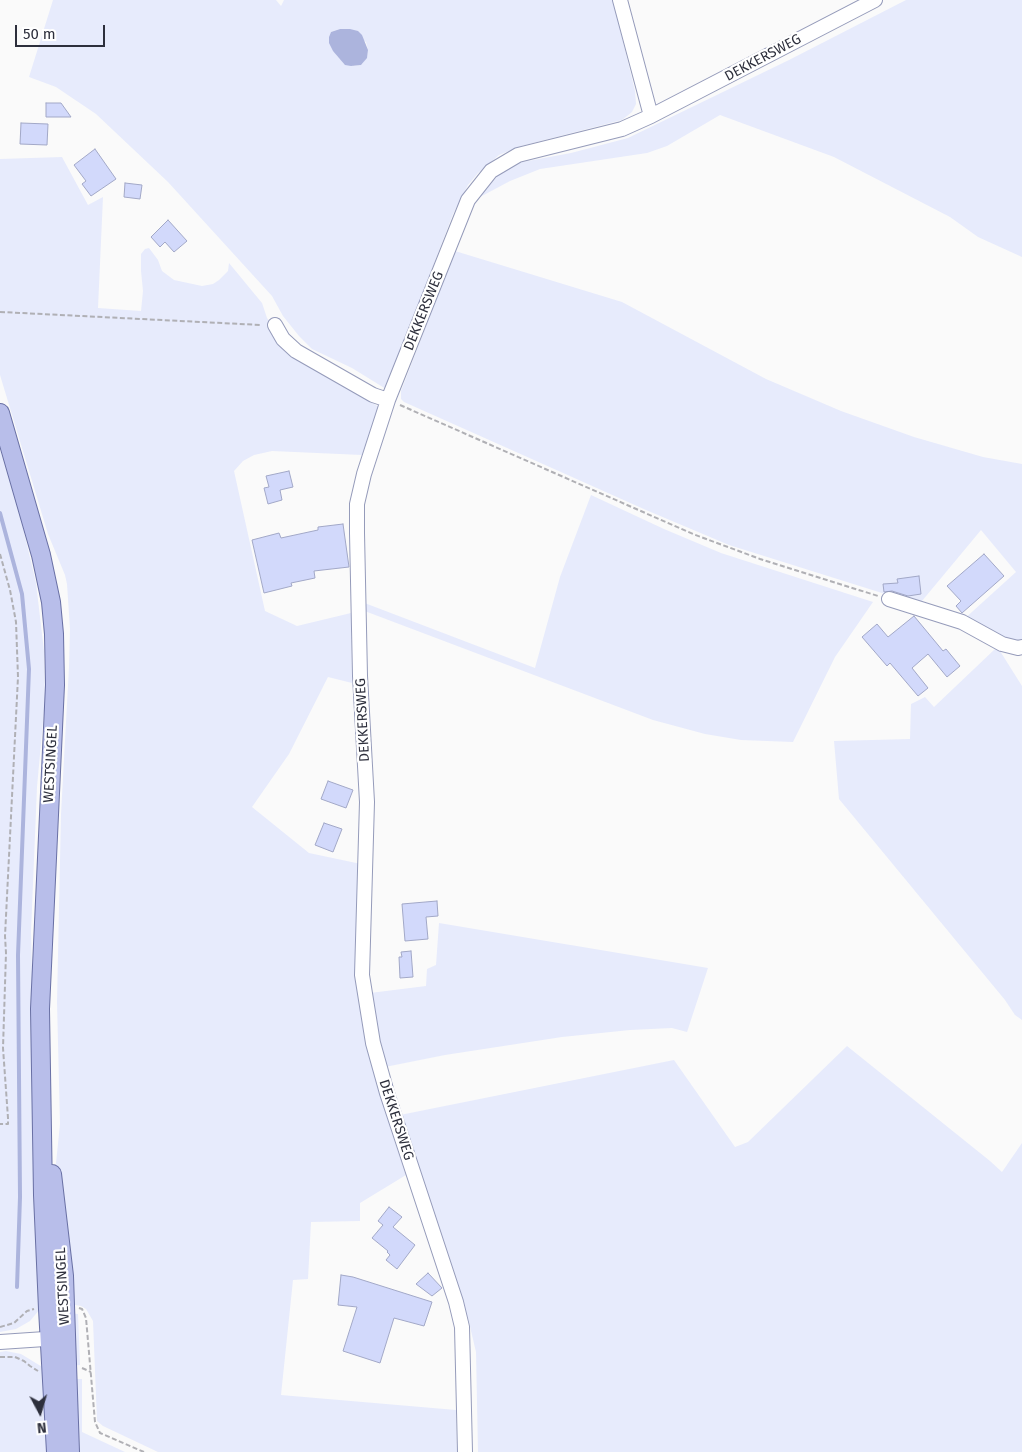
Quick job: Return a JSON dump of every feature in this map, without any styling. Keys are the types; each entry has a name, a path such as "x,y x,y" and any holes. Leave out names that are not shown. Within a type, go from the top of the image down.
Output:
{"main road":[{"name":"WESTSINGEL","path":"0,413 41,555 51,602 54,634 55,685 40,1009 43,1195 70,1452"},
{"name":"WESTSINGEL","path":"56,1452 57,1339"}],"street":[{"path":"620,0 651,116"},
{"name":"DEKKERSWEG","path":"465,1452 462,1327 456,1302 375,1051 362,975 367,802 360,676 357,504 364,474 388,400 468,200 491,171 518,155 622,129 651,116 875,0"},
{"path":"275,326 287,343 296,351 373,395 388,400"},
{"path":"889,599 962,622 1002,644 1018,648 1022,647"},
{"path":"0,1342 57,1339"}],"path":[{"path":"0,312 275,326"},
{"path":"388,400 693,534 760,559 889,599"},
{"path":"0,554 16,622 18,677 5,936 3,1048 8,1124 0,1124"},
{"path":"91,1372 95,1422 100,1433 144,1452"}],"shaded area":[{"path":"53,0 276,0 281,6 284,0 613,0 635,91 636,104 632,112 622,120 521,146 499,155 478,173 468,185 453,214 386,389 352,368 312,349 283,316 272,296 168,182 96,114 56,87 29,77","holes":["340,29 366,42 367,57 361,65 351,66 329,37 331,32"]},
{"path":"906,0 1022,0 1022,257 978,237 950,217 834,157 720,115 667,146 647,153 540,169 510,181 480,197 500,173 517,163 571,153 628,138 789,60"},
{"path":"62,157 88,205 103,197 98,308 141,311 143,291 141,254 145,249 149,248 158,260 162,271 174,280 202,286 213,284 219,280 228,271 229,263 262,303 267,318 291,354 379,407 362,455 272,451 254,455 243,461 234,471 265,611 297,626 351,613 352,683 328,677 289,754 252,807 309,853 361,864 376,1075 406,1175 360,1203 360,1221 311,1222 308,1279 293,1280 281,1395 456,1410 457,1452 158,1452 103,1426 97,1421 93,1321 86,1309 69,1304 55,1173 60,1124 57,1002 61,814 70,629 67,584 48,534 0,375 0,159"},
{"path":"455,251 622,302 766,379 841,411 914,437 983,457 1022,464 1022,644 962,621 1016,572 981,530 922,601 917,604 729,545 404,402 401,399 401,391"},
{"path":"0,450 17,502 36,583 44,651 45,700 37,787 31,932 40,1309 30,1321 16,1329 0,1332"},
{"path":"591,495 721,553 873,602 835,657 793,742 741,740 705,734 653,720 362,610 362,602 535,668 560,577"},
{"path":"995,649 1000,651 1022,686 1022,1020 1015,1015 1005,1000 839,799 834,741 910,739 911,704 925,697 934,707"},
{"path":"439,923 708,968 687,1032 672,1028 562,1037 445,1055 385,1067 370,993 426,986 427,969 436,965"},
{"path":"847,1046 1002,1172 1022,1143 1022,1452 478,1452 476,1352 468,1318 456,1293 400,1115 674,1060 735,1147 748,1142"},
{"path":"70,1313 78,1314 80,1365 70,1366"},
{"path":"6,1351 21,1354 44,1368 52,1452 0,1452 0,1352"},
{"path":"71,1379 82,1379 82,1432 125,1452 74,1452"}],"water":[{"path":"340,29 358,31 362,35 368,50 367,58 361,65 345,65 333,51 329,43 329,37 331,32"}],"building":[{"path":"46,103 61,103 71,117 46,117"},
{"path":"21,123 48,124 47,145 20,144"},
{"path":"95,149 116,179 91,196 82,184 86,181 74,165"},
{"path":"125,183 142,185 140,199 124,197"},
{"path":"168,220 187,241 174,252 165,242 160,247 151,237"},
{"path":"289,471 293,487 280,490 282,500 268,504 264,488 269,487 266,476"},
{"path":"343,524 349,567 314,571 315,578 291,583 292,586 264,593 252,540 279,533 281,538 318,530 318,527"},
{"path":"984,554 1004,576 962,613 956,606 961,601 947,586"},
{"path":"919,576 921,594 908,596 892,591 884,592 883,584 898,583 897,579"},
{"path":"914,616 943,651 946,649 960,666 947,677 928,654 912,668 928,688 918,696 890,663 887,666 862,637 877,624 888,637"},
{"path":"328,781 353,790 346,808 321,799"},
{"path":"324,823 342,829 333,852 315,845"},
{"path":"437,901 438,916 426,917 428,939 405,941 402,904"},
{"path":"411,951 413,977 400,978 399,957 402,957 401,952"},
{"path":"389,1207 402,1217 393,1227 415,1245 397,1269 386,1260 390,1255 388,1251 372,1238 383,1225 378,1221"},
{"path":"428,1273 442,1288 432,1296 416,1284"},
{"path":"341,1275 432,1302 424,1326 394,1318 380,1363 343,1351 357,1307 338,1305"}],"waterway":[{"path":"0,513 22,594 29,669 18,955 20,1197 17,1287"}]}
